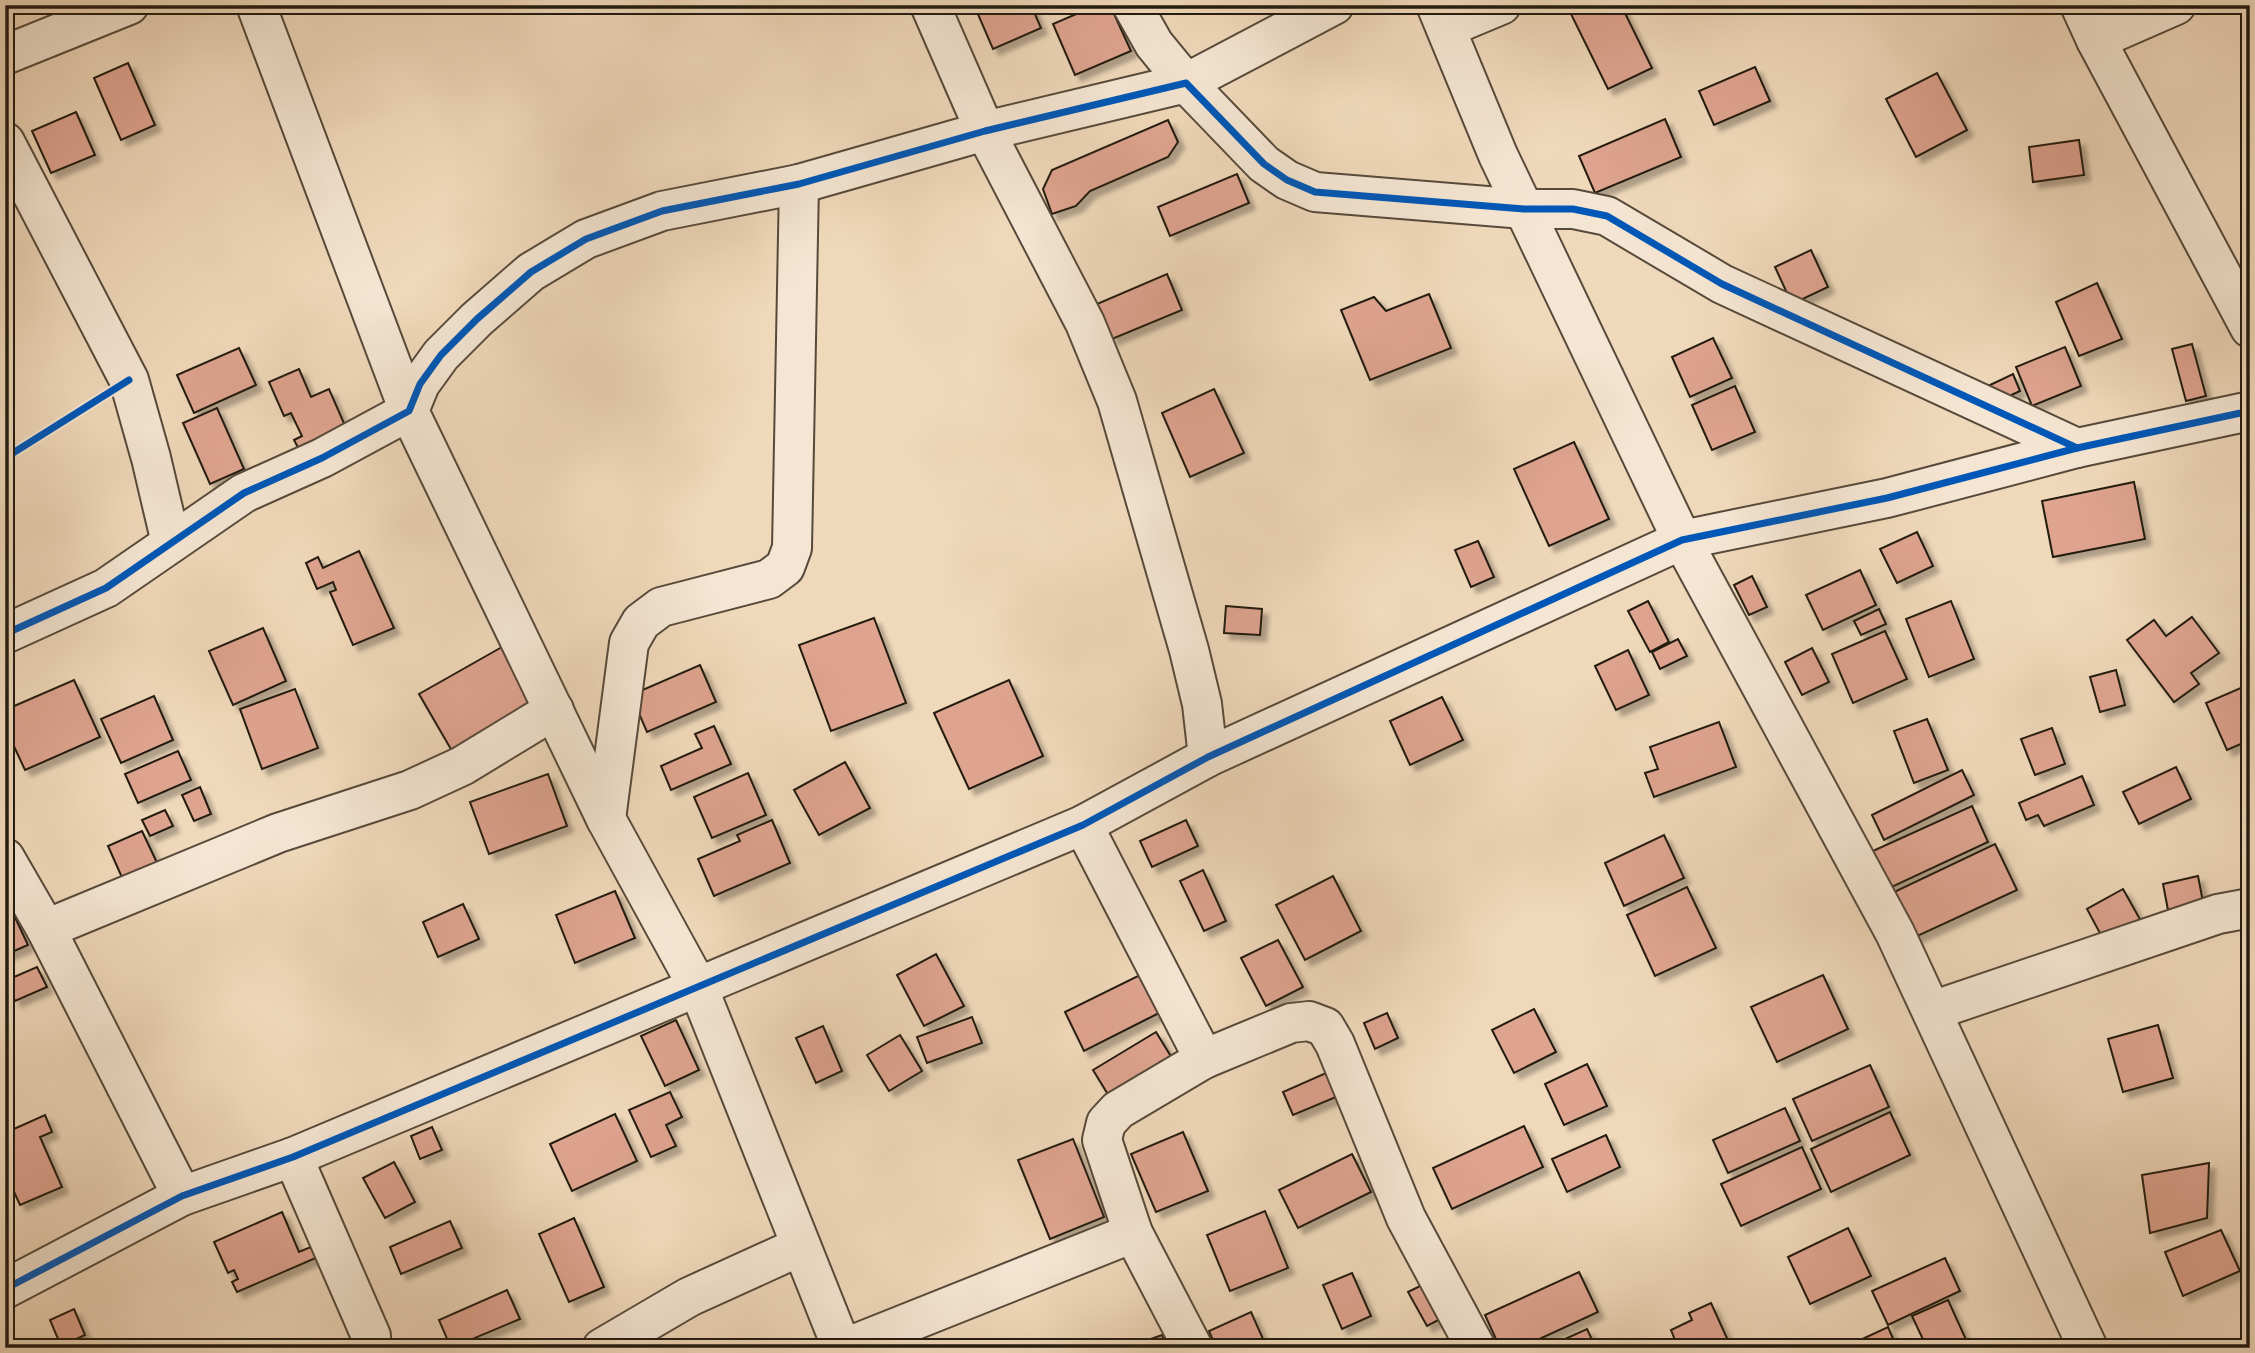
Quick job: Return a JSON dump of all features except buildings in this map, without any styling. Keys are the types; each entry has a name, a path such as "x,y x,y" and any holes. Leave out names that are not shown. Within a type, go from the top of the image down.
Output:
{"street":[{"path":"5,55 129,5"},
{"path":"256,5 409,411 606,818 698,987 843,1348 1133,1233"},
{"path":"930,5 985,131 1085,323 1117,401 1189,650 1202,704 1208,757"},
{"path":"1132,5 1154,44 1186,83 1264,164 1287,180 1315,192 1524,209 1573,209 1606,216 1722,284 2077,449"},
{"path":"5,634 106,588 244,493 322,458 409,411 420,384 441,355 477,319 531,272 586,239 662,211 799,184 985,131 1186,83 1334,5"},
{"path":"1501,5 1441,17 1498,155 1682,540 1895,933 2088,1348"},
{"path":"2080,5 2096,40 2250,328"},
{"path":"2096,40 2176,5"},
{"path":"5,142 129,380 171,544"},
{"path":"606,818 629,643 641,622 661,607 769,579 785,567 792,548 799,184"},
{"path":"5,1289 182,1196 293,1157 1083,825 1208,757 1682,540 1886,498 2077,449 2250,411"},
{"path":"46,929 278,833 410,790 462,766 554,710"},
{"path":"1083,825 1204,1059"},
{"path":"5,858 46,929 182,1196"},
{"path":"1932,1011 2218,914 2250,908"},
{"path":"1193,1348 1133,1233 1102,1140 1106,1123 1118,1110 1204,1059 1292,1023 1309,1021 1325,1027 1335,1044 1406,1218 1476,1348"},
{"path":"293,1157 377,1344"},
{"path":"602,1348 639,1336 689,1297 802,1246"}],"cycle path":[{"path":"5,634 106,588 244,493 322,458 409,411 420,384 441,355 477,319 531,272 586,239 662,211 799,184 985,131 1186,83 1264,164 1287,180 1315,192 1524,209 1573,209 1607,216 1722,284 2077,448"},
{"path":"5,458 129,380"},
{"path":"5,1289 182,1196 293,1157 1083,825 1208,757 1682,540 1887,498 2077,448 2250,411"}]}
